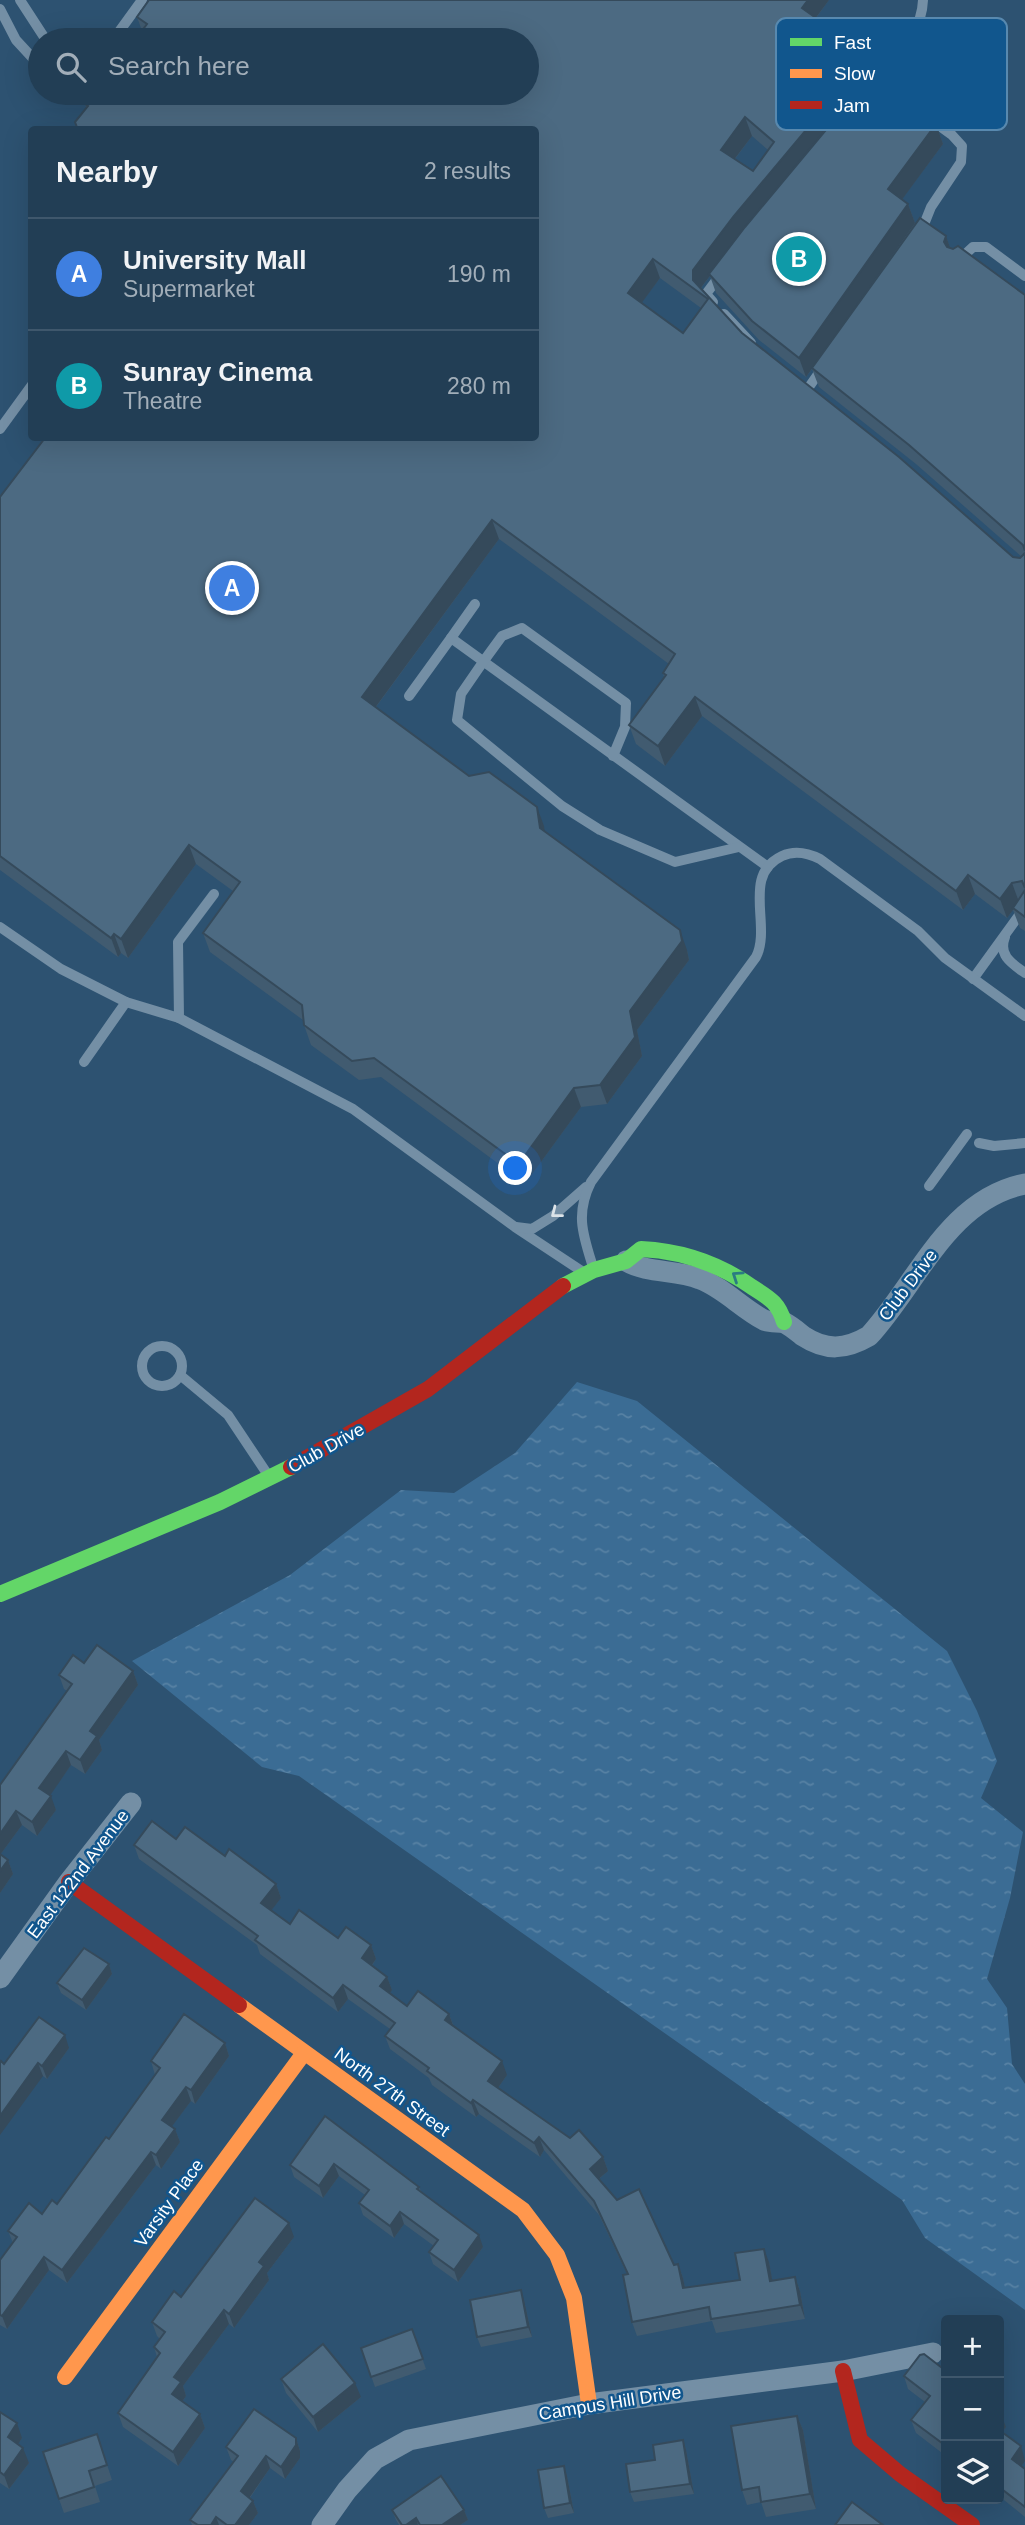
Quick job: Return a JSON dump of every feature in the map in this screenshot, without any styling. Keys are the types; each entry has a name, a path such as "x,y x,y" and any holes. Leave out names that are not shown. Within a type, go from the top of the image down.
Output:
{"street":[{"name":"Club Drive","path":"0,1594 178,1520 270,1478 368,1426 428,1389 554,1293 589,1271 626,1261 643,1269 663,1270 698,1278 721,1290 764,1320 784,1322 813,1342 839,1348 855,1344 869,1336 877,1327 936,1247 966,1214 996,1193 1025,1184"},
{"name":"East 122nd Avenue","path":"0,1978 69,1882 131,1803"},
{"name":"North 27th Street","path":"69,1882 523,2210 557,2255 574,2298 589,2404"},
{"name":"Varsity Place","path":"65,2377 304,2053"},
{"name":"Campus Hill Drive","path":"323,2525 347,2490 375,2459 409,2440 589,2404 842,2371 933,2353"},
{"path":"842,2371 860,2440 900,2473 972,2525"}],"lane":[{"path":"20,0 38,28"},
{"path":"122,28 142,0"},
{"path":"920,18 923,0"},
{"path":"0,9 16,40 28,53"},
{"path":"913,243 921,232 930,207 961,162 962,146 945,130"},
{"path":"959,260 973,247 986,247 1025,276"},
{"path":"730,262 706,294 764,353"},
{"path":"821,398 805,385 833,354"},
{"path":"0,429 28,390"},
{"path":"409,696 475,604"},
{"path":"613,756 625,727 626,703 522,628 502,636 461,694 457,720 562,806 600,830 675,862 739,847"},
{"path":"451,638 768,867"},
{"path":"514,1227 532,1228 554,1216 591,1182 755,957 762,938 762,876 768,867 784,855 803,853 820,859 911,926 945,958 1025,1016"},
{"path":"179,1018 178,942 214,894"},
{"path":"973,979 1025,907"},
{"path":"1010,920 1002,945 1005,957 1025,973"},
{"path":"0,927 61,969 125,1002 179,1018 353,1109 514,1227 589,1271"},
{"path":"84,1062 125,1002"},
{"path":"929,1186 967,1134"},
{"path":"979,1143 995,1146 1025,1143"},
{"path":"589,1271 581,1222 583,1202 591,1182"},
{"path":"180,1376 228,1415 270,1478"}],"water":[{"path":"577,1382 637,1401 947,1651 977,1711 997,1761 981,1798 1023,1832 1010,1898 987,1979 1007,2008 1012,2064 1025,2084 1025,2310 925,2238 902,2200 299,1776 262,1767 132,1661 290,1575 401,1490 454,1493 515,1453"}],"building":[{"path":"149,0 808,0 802,8 816,18 776,18 776,130 806,130 733,217 693,270 693,280 742,333 899,457 1013,557 1020,558 1025,553 1025,888 1022,881 1012,883 1000,899 968,875 956,891 695,697 658,746 629,725 666,675 663,673 675,654 492,520 362,697 469,776 489,772 537,807 540,828 680,930 682,941 630,1011 635,1037 600,1085 574,1088 523,1158 512,1159 374,1058 352,1061 304,1025 302,1005 203,933 240,882 189,845 121,939 114,934 111,938 0,856 0,497 43,441 539,441 539,126 76,126 75,122 86,105 539,105 539,28 144,28 147,24 137,17","holes":["745,117 774,142 753,171 721,150","653,259 708,299 683,333 628,293"]},
{"path":"826,130 932,130 888,189 908,204 799,358 752,321 709,274"},
{"path":"920,218 946,236 944,242 947,247 953,249 958,246 1025,295 1025,551 1023,545 909,445 812,368"},
{"path":"1025,890 1025,917 1013,908"},
{"path":"97,1645 133,1671 90,1731 97,1736 80,1760 66,1751 39,1788 51,1796 32,1822 16,1811 0,1834 0,1785 72,1684 59,1675 73,1655 84,1663"},
{"path":"152,1821 176,1839 185,1827 225,1856 229,1849 276,1884 261,1903 290,1924 299,1910 338,1938 346,1927 371,1945 362,1958 387,1977 380,1986 407,2006 418,1991 449,2014 445,2020 502,2061 488,2081 570,2138 579,2130 603,2157 590,2169 617,2200 639,2189 674,2265 678,2264 683,2288 740,2280 735,2253 764,2249 770,2281 795,2277 800,2305 711,2319 709,2307 632,2322 623,2275 628,2274 594,2201 539,2137 534,2143 473,2100 471,2103 385,2036 395,2023 343,1985 333,1998 255,1940 258,1936 134,1845"},
{"path":"0,1854 8,1860 0,1871"},
{"path":"84,1948 109,1964 82,2000 57,1983"},
{"path":"184,2014 225,2043 191,2090 186,2087 162,2120 175,2129 156,2155 151,2152 62,2270 44,2257 2,2316 0,2315 0,2260 17,2237 8,2231 29,2203 42,2214 52,2200 57,2204 106,2137 109,2139 160,2068 151,2061"},
{"path":"39,2017 65,2035 42,2066 38,2063 0,2116 0,2063 1,2061 4,2064"},
{"path":"325,2116 479,2235 454,2270 429,2252 438,2240 400,2212 390,2226 359,2203 369,2190 334,2164 319,2186 290,2165"},
{"path":"255,2198 289,2223 259,2262 264,2266 229,2314 224,2310 174,2377 181,2382 172,2394 200,2414 173,2452 118,2413 160,2353 154,2347 165,2332 152,2322 174,2291 181,2297"},
{"path":"521,2290 528,2327 477,2337 470,2300"},
{"path":"412,2329 423,2359 371,2377 361,2348"},
{"path":"323,2344 355,2383 313,2417 281,2379"},
{"path":"924,2354 941,2367 941,2442 911,2420 930,2396 904,2376 920,2355"},
{"path":"254,2409 296,2438 296,2445 281,2467 266,2456 241,2491 253,2501 235,2525 227,2525 216,2517 211,2525 198,2525 190,2520 238,2456 226,2447"},
{"path":"0,2412 17,2423 8,2437 23,2448 4,2475 0,2472"},
{"path":"797,2416 810,2494 761,2502 759,2487 742,2490 731,2426"},
{"path":"97,2434 107,2465 89,2471 94,2487 59,2499 43,2452"},
{"path":"1004,2434 1021,2446 1012,2459 1025,2469 1025,2507 1004,2491"},
{"path":"683,2440 690,2484 630,2492 626,2464 655,2460 653,2445"},
{"path":"564,2466 570,2503 544,2508 538,2470"},
{"path":"441,2476 464,2510 442,2525 420,2525 416,2518 402,2525 392,2510"},
{"path":"852,2502 883,2525 835,2525"}],"traffic: fast":[{"path":"563,1286 594,1270 626,1261 641,1249 671,1252 713,1265 739,1279 772,1301 784,1322"},
{"path":"0,1594 220,1502 291,1467"}],"traffic: slow":[{"path":"239,2005 523,2210 557,2255 574,2298 589,2404"},
{"path":"65,2377 304,2053"}],"traffic: jam":[{"path":"291,1467 428,1389 563,1286"},
{"path":"69,1882 239,2005"},
{"path":"843,2371 860,2440 900,2474 972,2525"}],"place":[{"name":"Sunray Cinema","path":"799,259"},
{"name":"University Mall","path":"232,588"}]}
